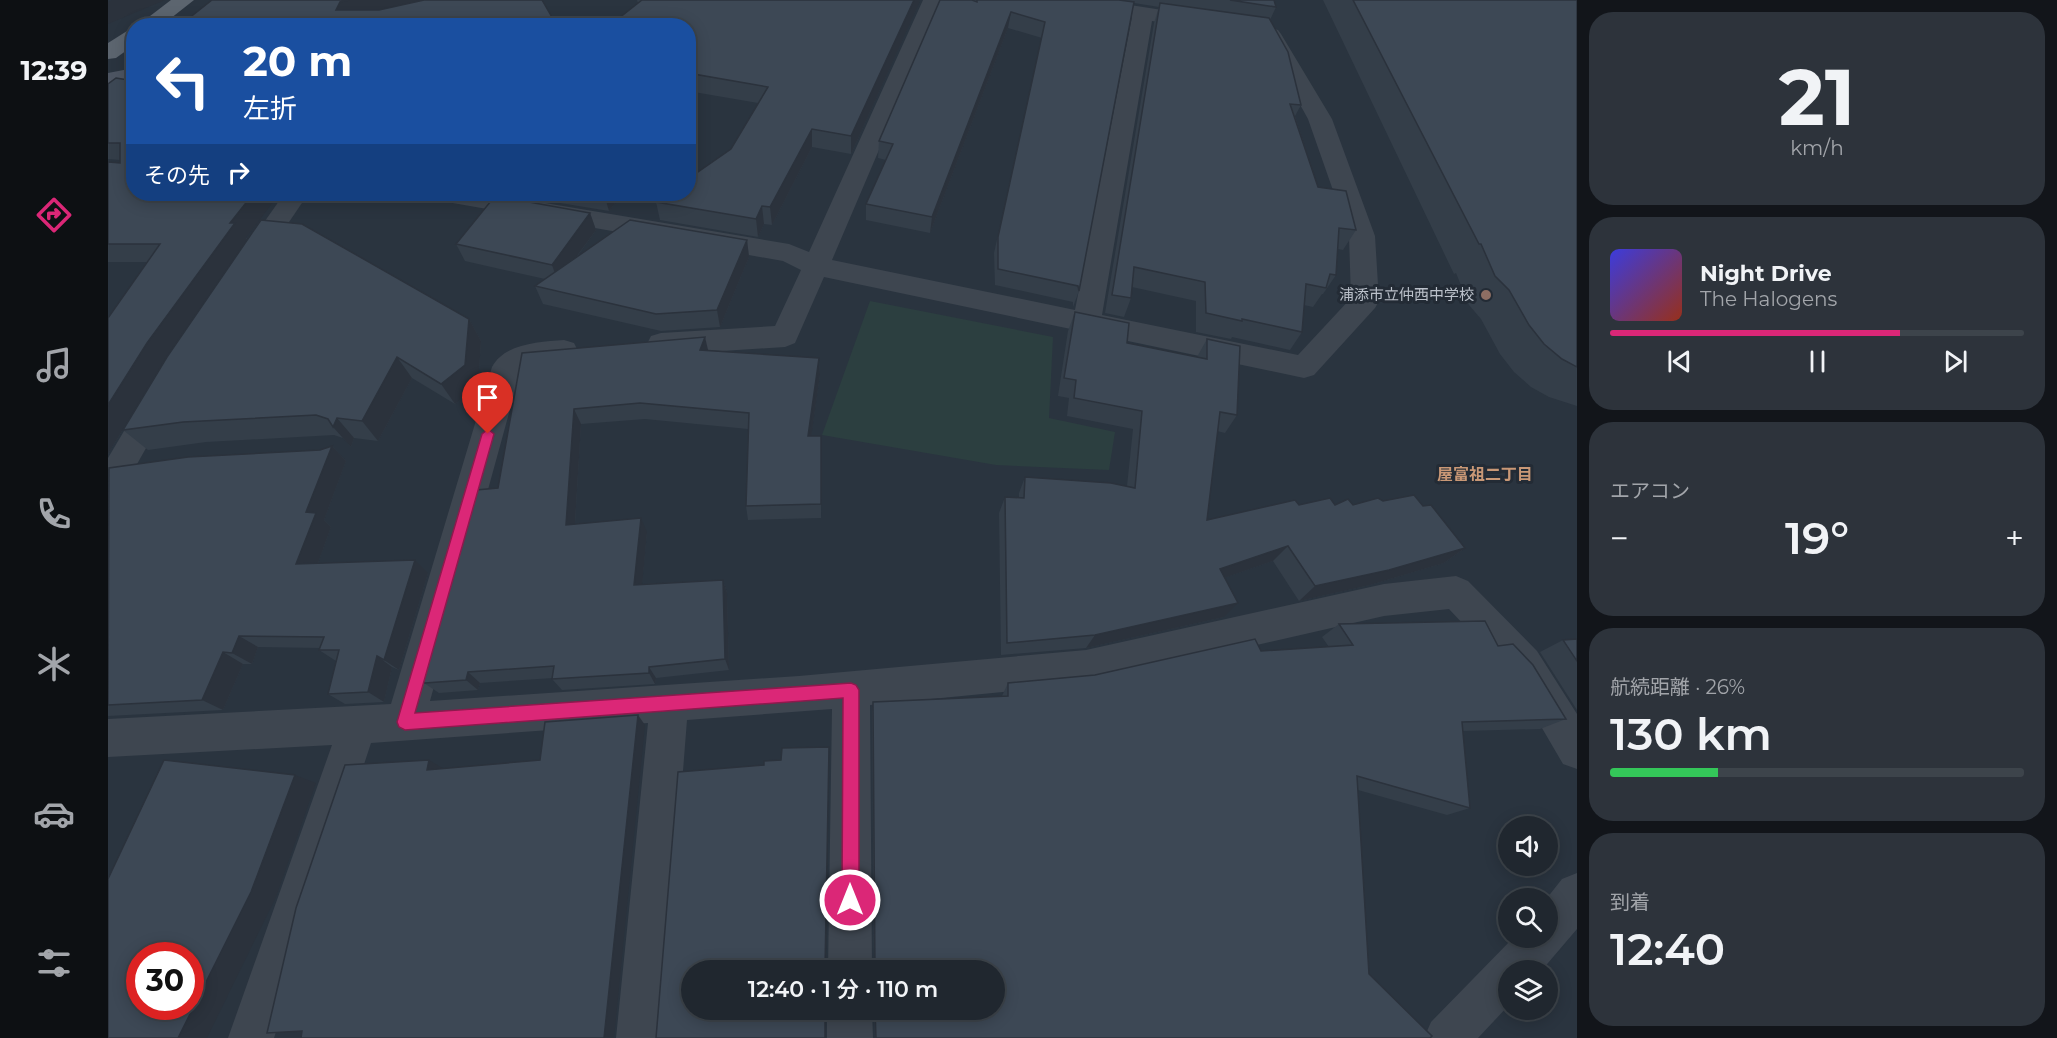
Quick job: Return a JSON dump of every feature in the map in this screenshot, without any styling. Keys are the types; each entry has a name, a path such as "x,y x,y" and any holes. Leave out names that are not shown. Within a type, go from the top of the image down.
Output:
{"main road":[{"path":"158,18 184,0"},
{"path":"108,53 126,41"}],"street":[{"path":"636,346 785,336 933,0"},
{"path":"488,201 789,253 815,266 1304,366 1365,301 1362,236 1320,118 1270,31 1059,0"},
{"path":"1087,321 1143,14"},
{"path":"108,80 126,76"},
{"path":"236,281 291,201"},
{"path":"405,722 507,368 533,353 590,349"},
{"path":"111,476 171,379"},
{"path":"111,476 151,466"},
{"path":"108,738 358,725 669,704 851,690 1086,667 1384,600 1456,592 1524,663 1577,750"},
{"path":"850,960 851,690"},
{"path":"639,1038 669,704"},
{"path":"251,1038 358,725"},
{"path":"1558,919 1577,894"},
{"path":"1522,960 1533,948"},
{"path":"1447,1038 1498,985"},
{"path":"850,1020 850,1038"}],"shaded area":[{"path":"870,301 1053,337 1049,418 1115,432 1109,470 996,465 822,435"}],"building":[{"path":"212,0 349,0 340,2 336,10 379,10 424,0 542,0 552,18 189,18"},
{"path":"642,0 914,0 851,136 812,129 770,207 762,206 756,219 656,202 696,201 696,173 731,149 768,87 696,74 696,18 619,18"},
{"path":"940,0 977,2 977,0 1119,0 1134,2 1079,291 1078,286 998,269 998,237 1045,22 1011,12 932,217 866,204 893,144 879,141"},
{"path":"1230,0 1274,0 1276,7"},
{"path":"1353,0 1577,0 1577,367 1562,359 1544,344 1529,325 1509,290 1495,276 1481,244"},
{"path":"1160,3 1269,18 1288,52 1301,105 1290,104 1318,187 1346,191 1356,230 1339,228 1336,275 1330,274 1326,288 1306,284 1302,332 1206,313 1205,282 1134,267 1131,298 1112,295"},
{"path":"116,78 126,80 126,201 247,201 230,223 235,223 147,343 108,405 108,318 160,244 108,244 108,162 120,163 120,143 108,143 108,84"},
{"path":"491,201 523,201 590,213 552,265 456,244"},
{"path":"261,220 302,224 469,319 465,365 441,384 397,357 362,421 337,418 333,427 328,419 316,415 183,422 123,430 167,357"},
{"path":"630,220 747,240 717,310 656,314 535,286"},
{"path":"1075,312 1129,323 1127,343 1207,359 1207,339 1240,346 1237,415 1220,412 1207,520 1295,500 1299,505 1330,498 1335,505 1348,499 1353,505 1378,498 1383,501 1414,495 1423,506 1431,505 1465,548 1389,570 1315,586 1288,546 1220,569 1238,603 1095,635 1007,643 1005,497 1024,498 1025,477 1111,483 1135,488 1142,411 1074,398 1076,380 1064,378"},
{"path":"705,337 700,350 819,358 808,436 821,436 821,504 746,506 749,413 640,403 574,409 566,525 641,518 634,585 723,580 725,659 649,667 649,673 552,679 554,666 468,672 466,680 425,683 421,681 476,490 498,488 522,353"},
{"path":"332,446 306,512 316,513 296,564 415,560 384,660 377,656 368,692 328,694 339,650 319,650 324,637 239,636 232,653 223,652 202,700 108,705 109,468 188,457 320,450"},
{"path":"1485,621 1498,646 1513,644 1533,665 1566,719 1462,722 1470,808 1357,776 1369,974 1432,1036 1430,1038 876,1038 875,1020 1005,1020 1005,960 875,960 873,702 1008,696 1008,683 1095,675 1255,639 1261,651 1353,645 1339,624"},
{"path":"1577,639 1577,661 1563,640"},
{"path":"638,715 604,1038 301,1038 302,1031 267,1033 296,908 345,765 429,760 427,770 540,760 545,722"},
{"path":"829,747 825,960 681,960 681,1020 825,1020 825,1038 656,1038 678,772 764,765 764,761 781,760 782,748"},
{"path":"164,760 295,775 251,892 204,986 204,942 126,942 126,1020 187,1020 178,1038 108,1038 108,879"}],"place":[{"name":"浦添市立仲西中学校","path":"1486,295"}],"district":[{"name":"屋富祖二丁目","path":"1485,474"}],"route":[{"path":"488,434 405,722 851,690 850,900"}]}
